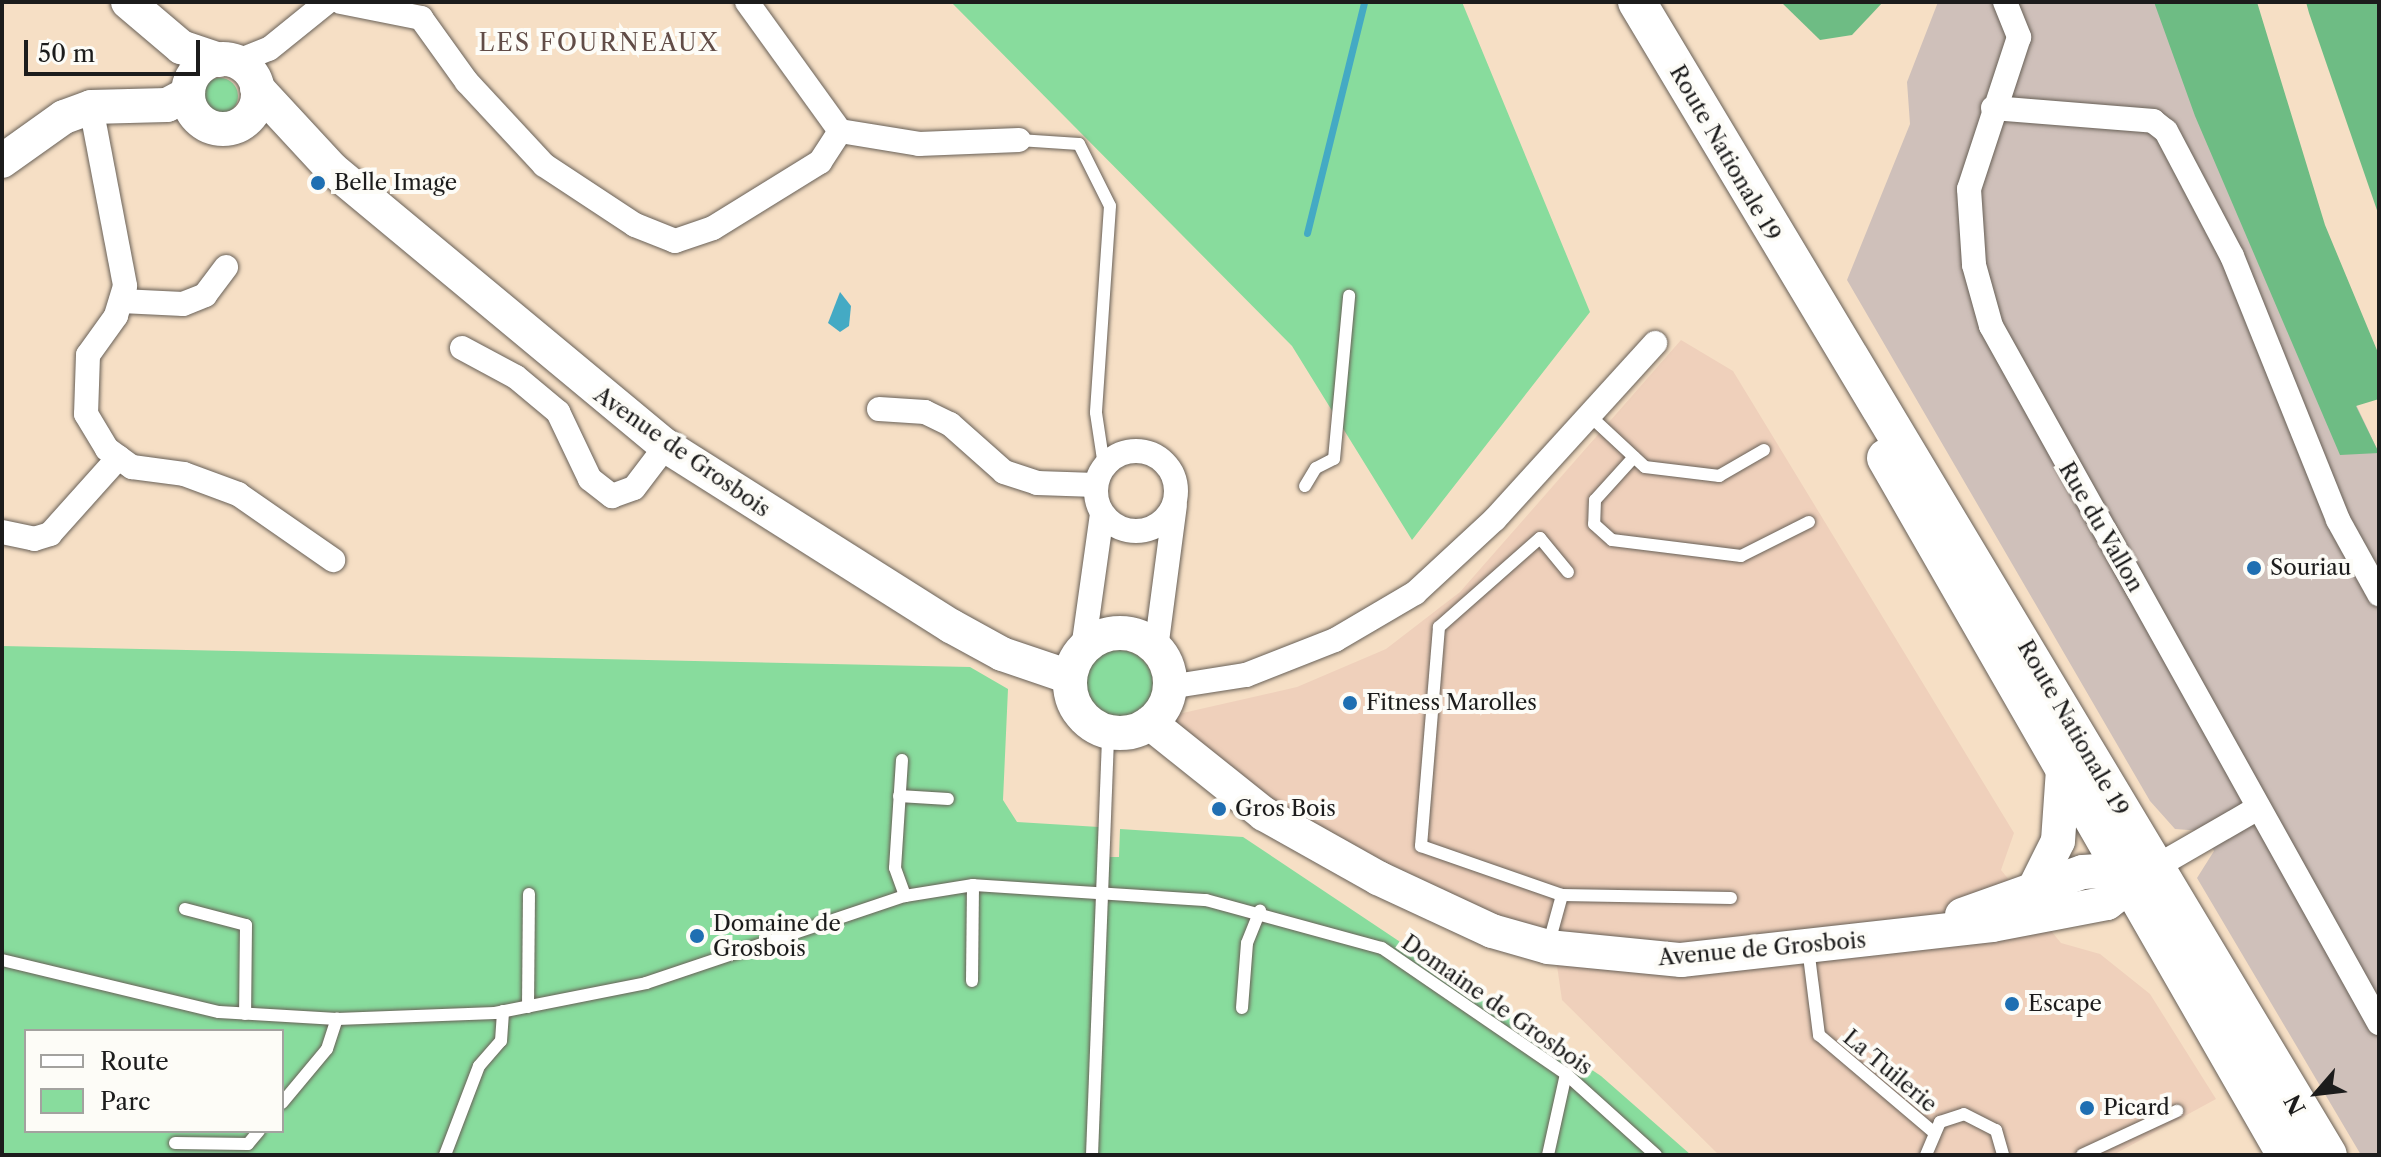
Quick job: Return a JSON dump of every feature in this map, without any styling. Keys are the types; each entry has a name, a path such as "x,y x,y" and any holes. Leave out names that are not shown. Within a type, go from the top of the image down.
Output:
{"main road":[{"name":"Route Nationale 19","path":"1637,2 1812,304 1964,539 2131,887 2328,1155"},
{"name":"Route Nationale 19","path":"1812,304 1883,453 2286,1155"}],"street":[{"name":"Avenue de Grosbois","path":"128,2 181,47 246,67 332,169"},
{"path":"181,47 194,99 246,67 327,2"},
{"path":"341,2 425,10 467,82 544,165 635,225 675,241 713,228 820,162 840,131"},
{"path":"747,2 840,131 919,144 1019,140"},
{"name":"Rue du Vallon","path":"2005,2 2019,37 1993,108 1969,189 1974,265 1991,326 2256,809 2379,1023"},
{"path":"241,124 254,109 246,67"},
{"name":"Avenue de Grosbois","path":"2,161 34,136 92,116 194,99 222,129 241,124 271,131 332,169 666,446 951,626 1022,663 1076,663"},
{"path":"1993,108 2153,121 2166,131 2232,256 2338,520 2379,594"},
{"path":"92,116 125,286 121,301 88,355 82,385 86,414 119,457 238,494 333,560"},
{"path":"121,301 183,304 205,295 226,267"},
{"path":"1100,476 1102,513 1076,663 1078,712 1126,729 1169,687 1246,675 1335,640 1415,593 1655,343"},
{"path":"462,348 516,377 558,412 590,479 612,496 634,488 666,446"},
{"path":"879,409 925,412 950,424 1004,472 1037,483 1100,476 1127,452 1155,456 1173,476 1176,493 1156,649 1169,687"},
{"path":"2,532 34,539 50,534 119,457"},
{"path":"1102,513 1122,529 1147,530 1168,517 1176,493"},
{"path":"1076,663 1120,634 1156,649"},
{"name":"Avenue de Grosbois","path":"1126,729 1225,801 1264,814 1378,878 1492,931 1548,947 1681,960 1908,933 2131,887"},
{"path":"2035,887 2058,841 2063,769"},
{"path":"2131,887 2256,809"},
{"name":"Avenue de Grosbois","path":"1908,933 2035,887 2131,887"}],"lane":[{"path":"1019,140 1079,144 1110,206 1096,413 1100,476"},
{"path":"1305,486 1316,468 1334,459 1349,296"},
{"path":"1589,415 1645,467 1719,476 1764,450"},
{"path":"1634,457 1595,500 1594,524 1612,540 1741,556 1809,522"},
{"path":"1568,572 1540,538 1439,627 1421,846 1562,895 1731,898"},
{"path":"1092,1155 1107,892 1126,729"},
{"path":"902,760 895,868 905,896"},
{"path":"899,796 948,799"},
{"path":"972,981 973,885"},
{"name":"Domaine de Grosbois","path":"2,960 245,1014 337,1019 503,1011 646,983 905,896 973,885 1107,892 1260,911 1382,948 1566,1074 1656,1155"},
{"path":"528,1007 529,894"},
{"path":"1548,947 1562,895"},
{"path":"185,909 246,925 245,1014"},
{"path":"1242,1008 1247,943 1260,911"},
{"name":"La Tuilerie","path":"1807,947 1819,1035 1932,1131"},
{"path":"445,1155 479,1066 501,1041 503,1011"},
{"path":"284,1101 327,1049 337,1019"},
{"path":"1548,1155 1566,1074"},
{"path":"2082,1155 2177,1111"},
{"path":"1926,1155 1932,1131 1952,1116 1976,1116 1996,1130 2003,1155"},
{"path":"175,1143 248,1144 257,1133"}],"shaded area":[{"path":"1938,2 2180,2 2261,204 2379,453 2379,1155 2361,1155 2197,878 2214,851 2202,831 2175,829 2150,801 1847,280 1910,124 1907,82"},
{"path":"1681,340 1733,371 2014,833 2001,870 2061,943 2100,954 2150,994 2216,1099 2113,1155 1719,1155 1562,1000 1552,932 1454,904 1236,778 1174,729 1174,715 1297,687 1386,649 1460,592"}],"green space":[{"path":"951,2 1462,2 1590,312 1412,540 1292,346"},
{"path":"1781,2 1883,2 1852,35 1820,40"},
{"path":"2154,2 2257,2 2325,225 2379,355 2379,399 2356,406 2379,453 2340,455 2195,116"},
{"path":"2306,2 2379,2 2379,216 2309,13"},
{"path":"220,78 233,83 238,96 233,109 220,114 207,109 202,96 207,83"},
{"name":"Domaine de Grosbois","path":"2,646 970,667 1008,689 1003,800 1017,822 1099,827 1097,856 1107,857 1119,857 1120,829 1243,837 1601,1076 1691,1155 2,1155"},
{"path":"1119,650 1143,660 1153,684 1143,708 1119,718 1095,708 1085,684 1095,660"}],"water":[{"path":"840,292 851,306 849,326 840,332 828,323"}],"waterway":[{"path":"1307,233 1364,2"}],"place":[{"name":"Belle Image","path":"318,183"},
{"name":"Souriau","path":"2254,568"},
{"name":"Fitness Marolles","path":"1350,703"},
{"name":"Gros Bois","path":"1219,809"},
{"name":"Domaine de Grosbois","path":"697,936"},
{"name":"Escape","path":"2012,1004"},
{"name":"Picard","path":"2087,1108"}],"district":[{"name":"LES FOURNEAUX","path":"599,43"}]}
